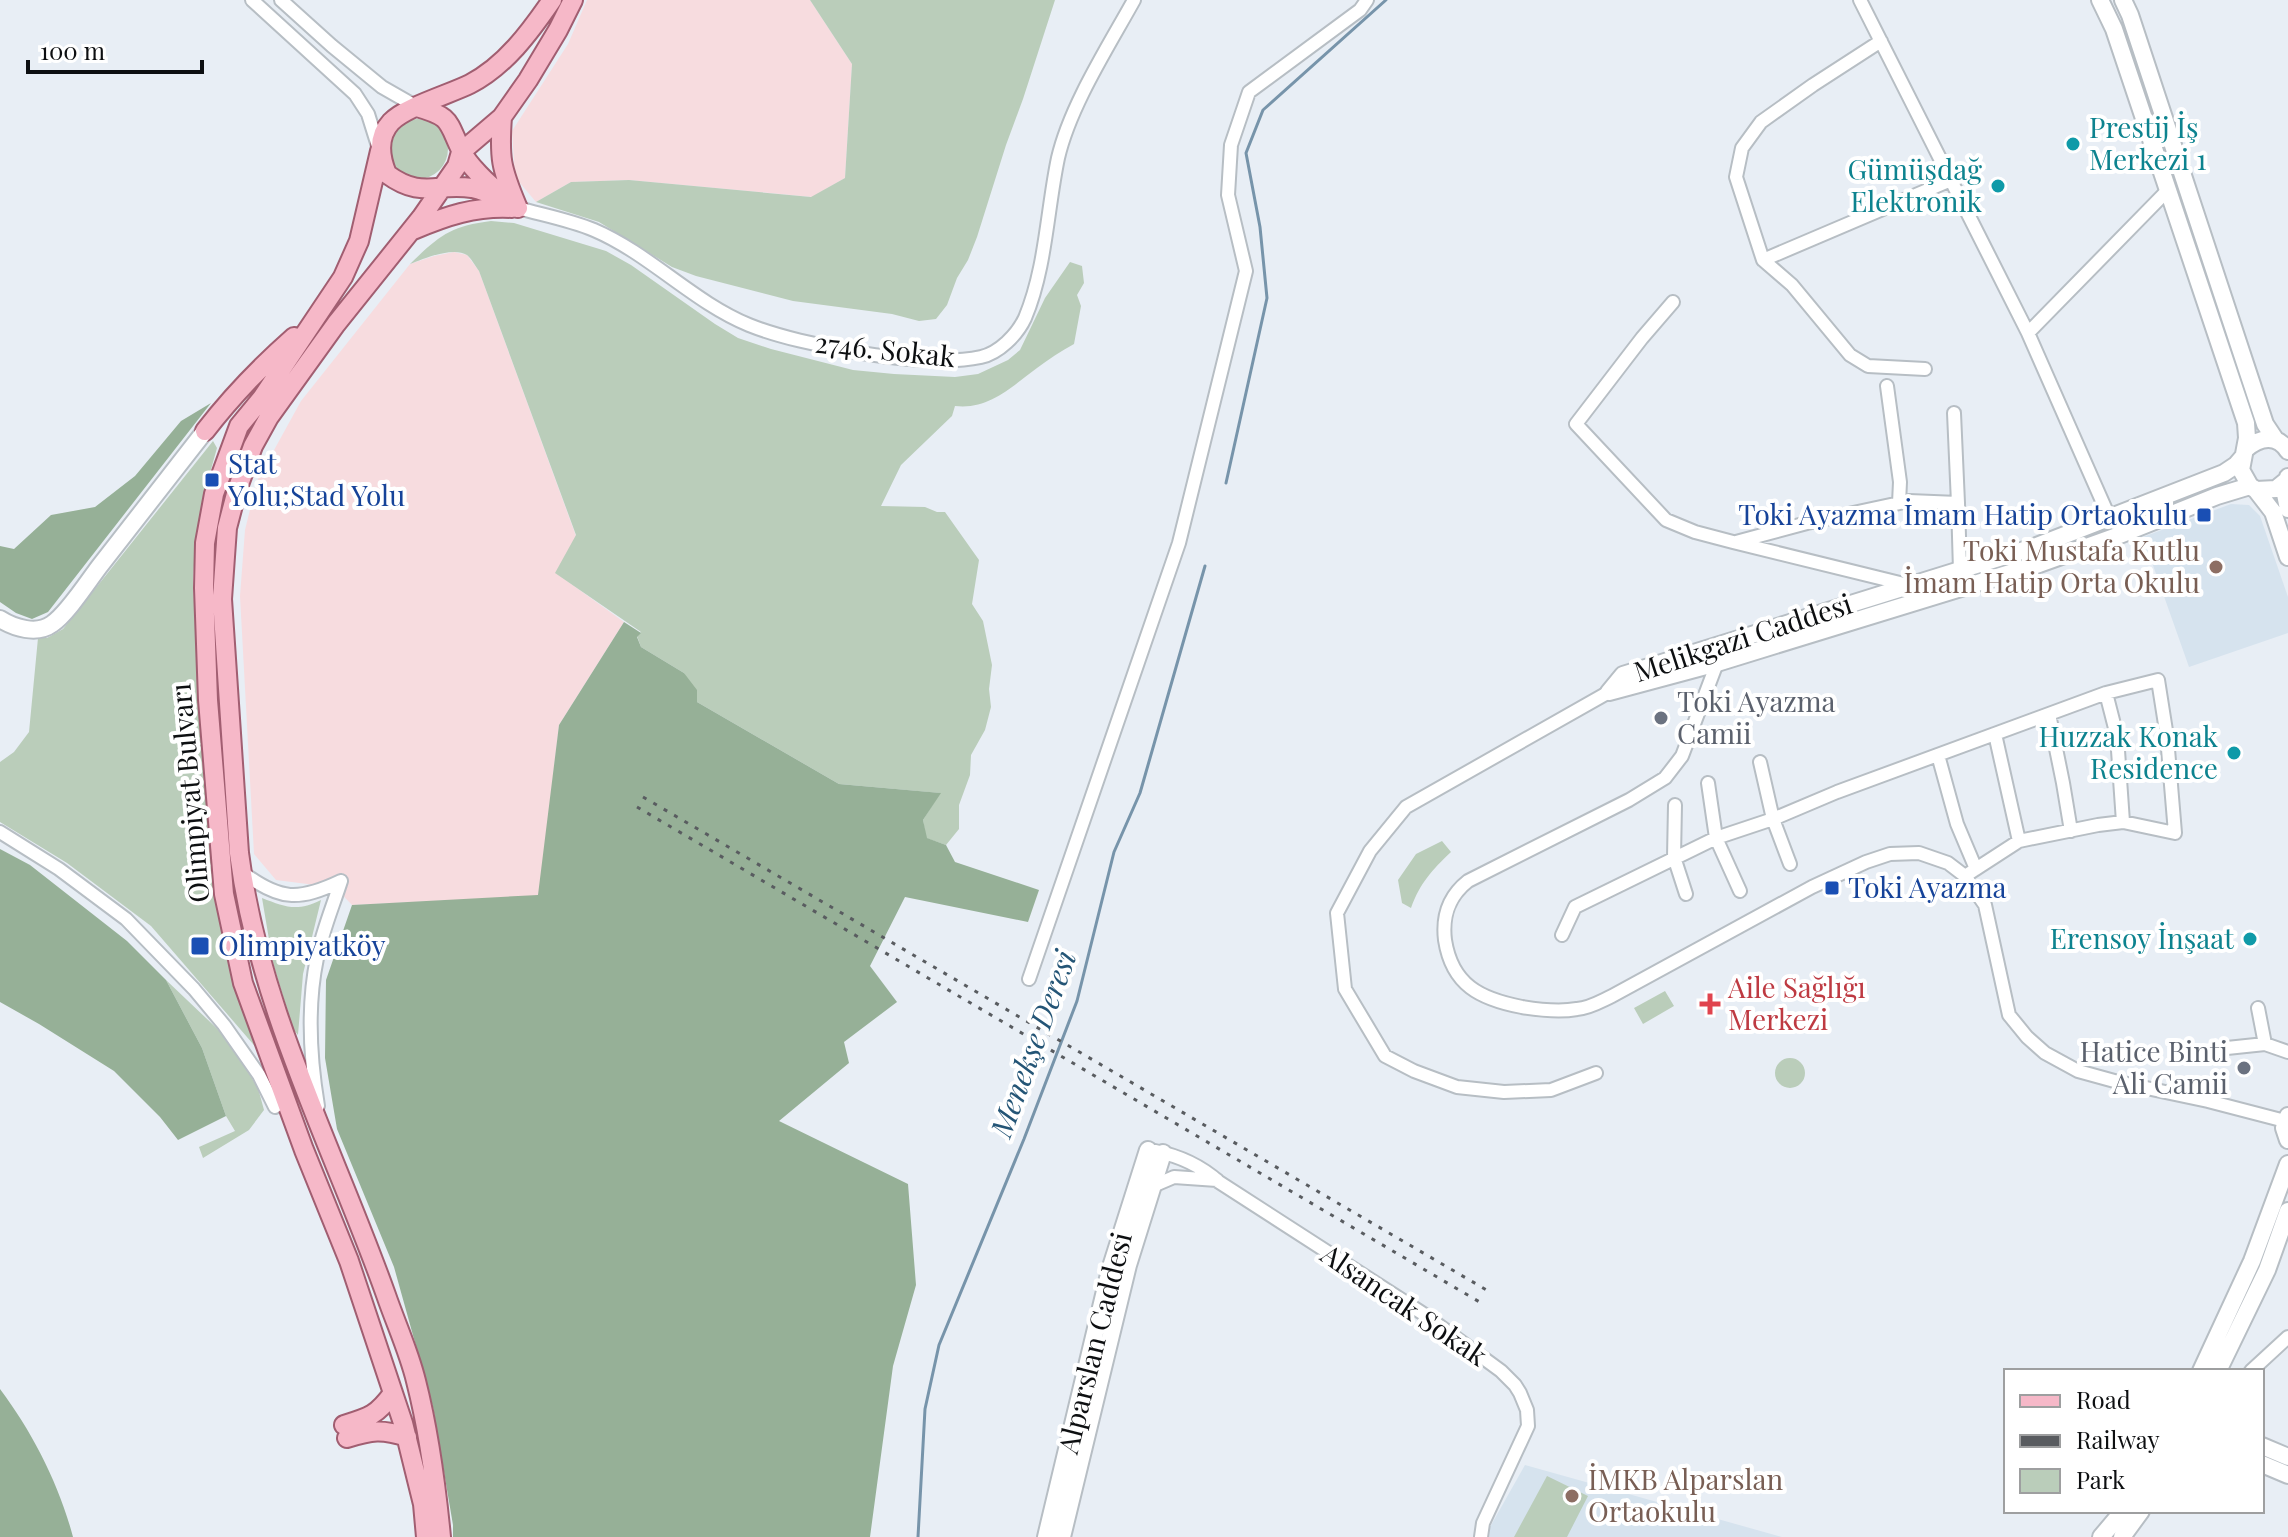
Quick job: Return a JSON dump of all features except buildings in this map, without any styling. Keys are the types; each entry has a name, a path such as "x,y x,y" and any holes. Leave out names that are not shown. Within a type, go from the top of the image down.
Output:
{"main road":[{"path":"518,208 485,191 441,187 424,191 397,182 387,174 380,151 389,123 397,116 473,82 528,34 552,0"},
{"path":"441,187 457,166 461,152 502,117 528,80 573,0"},
{"path":"417,107 444,118 453,128 461,152 490,185 518,208"},
{"path":"502,117 500,151 504,176 518,208"},
{"name":"Olimpiyat Bulvarı","path":"380,151 359,241 343,277 262,398 239,426 232,443 214,494 205,543 204,588 208,700 224,894 243,983 304,1150 349,1261 393,1393 423,1504 426,1537"},
{"name":"Olimpiyat Bulvarı","path":"441,187 410,232 291,383 253,446 227,528 222,599 242,871 257,948 286,1041 372,1257 416,1379 436,1484 441,1537"},
{"path":"410,232 477,208 518,208"},
{"path":"205,431 257,369 314,320"},
{"path":"205,431 291,383"},
{"path":"205,431 217,429 228,434 232,443"},
{"path":"393,1393 380,1410 345,1432 385,1430 407,1437"}],"street":[{"path":"252,0 355,94 368,114 380,151"},
{"path":"281,0 382,87 417,107"},
{"name":"2746. Sokak","path":"518,208 595,230 747,325 817,344 881,355 924,359 982,357 1007,342 1025,319 1043,255 1058,159 1065,134 1134,0"},
{"path":"1029,979 1179,543 1189,504 1246,271 1228,195 1231,145 1249,92 1360,10 1367,0"},
{"path":"1860,0 2028,333 2110,519"},
{"path":"2100,0 2114,29 2246,423 2241,470 2273,512 2288,557"},
{"path":"2123,0 2265,424 2283,444"},
{"path":"1881,41 1761,122 1742,148 1736,177 1763,260 1792,285 1850,355 1868,366 1925,369"},
{"path":"1763,260 1951,180"},
{"path":"2028,333 2167,191"},
{"path":"1673,302 1576,424 1666,520 1695,532 1908,585 1915,601"},
{"path":"1887,386 1900,482 1899,503"},
{"path":"1954,413 1960,570"},
{"path":"0,619 26,629 52,625 205,431"},
{"name":"Melikgazi Caddesi","path":"1715,655 1908,585 2034,547 2110,519 2224,473 2261,440 2283,444"},
{"path":"2287,479 2285,494 2288,509"},
{"name":"Melikgazi Caddesi","path":"1609,692 1623,675 1715,655 1915,601 2039,564 2217,496 2253,488 2270,491 2282,486 2287,479"},
{"path":"1733,542 1909,501 1958,503"},
{"path":"1715,655 1682,756 1665,778 1629,800 1468,881 1457,890 1445,915 1445,934 1452,966 1471,989 1506,1004 1535,1009 1576,1010 1612,996 1812,887 1866,862 1890,854 1919,853 1970,873"},
{"path":"1562,935 1575,907 1716,838 2106,693 2158,680 2174,799 2175,833 2123,822 2019,841 1970,873"},
{"path":"1596,1073 1551,1090 1504,1092 1457,1087 1385,1056 1345,989 1337,913 1370,851 1406,807 1609,692"},
{"path":"2106,693 2117,736 2123,822"},
{"path":"2049,714 2071,831"},
{"path":"1995,734 2019,841"},
{"path":"1938,755 1970,873 1985,905 2009,1015 2027,1037 2045,1053 2078,1071 2286,1118 2288,1140"},
{"path":"1760,762 1773,819 1790,864"},
{"path":"1708,783 1716,838 1740,891"},
{"path":"1675,805 1674,857 1686,894"},
{"path":"0,832 59,869 126,919 194,989 224,1025 259,1075 275,1107"},
{"path":"242,871 265,889 303,896 341,881 317,957 312,1008 311,1065 324,1141"},
{"path":"2258,1008 2265,1044"},
{"path":"2227,1048 2265,1044 2288,1052"},
{"name":"Alsancak Sokak","path":"1156,1151 1202,1168 1422,1313 1501,1371 1515,1385 1527,1410 1528,1426 1483,1523 1481,1537"},
{"name":"Alparslan Caddesi","path":"1062,1537 1128,1265 1153,1186 1156,1151"},
{"name":"Alparslan Caddesi","path":"1046,1537 1110,1270 1156,1151"},
{"path":"2202,1369 2252,1261 2288,1164"},
{"path":"1153,1186 1174,1177 1217,1180"},
{"path":"2219,1369 2267,1270 2288,1211"},
{"path":"2253,1369 2288,1337"},
{"path":"2264,1447 2288,1457"},
{"path":"2264,1465 2288,1475"},
{"path":"2101,1537 2121,1513"},
{"path":"2122,1537 2140,1513"}],"shaded area":[{"path":"587,0 810,0 852,64 845,178 812,197 629,180 571,182 536,202 515,177 512,131 568,44"},
{"path":"454,252 467,255 479,271 576,536 556,573 624,622 559,725 539,896 352,905 328,880 315,885 276,880 254,854 240,596 245,530 257,481 301,401 410,264"},
{"name":"Toki Mustafa Kutlu İmam Hatip Orta Okulu","path":"2231,504 2249,505 2260,516 2288,597 2288,633 2189,667 2143,537"},
{"name":"İMKB Alparslan Ortaokulu","path":"1525,1465 1782,1537 1489,1537 1490,1527"}],"green space":[{"path":"810,0 1055,0 977,237 947,305 936,319 919,321 892,314 793,301 696,276 672,267 599,222 536,202 571,182 629,180 811,197 845,178 852,64"},
{"path":"418,119 429,121 439,128 446,138 446,160 439,170 429,177 418,179 407,177 397,170 390,160 388,149 390,138 397,128 407,121"},
{"path":"491,221 514,223 606,251 738,338 853,370 894,374 955,377 978,374 1008,360 1020,350 1045,298 1070,262 1082,266 1084,283 1077,295 1081,306 1074,344 999,396 978,404 955,406 952,416 901,465 881,506 925,507 945,512 979,560 972,604 983,621 992,665 989,689 991,707 985,730 971,755 970,775 959,805 959,829 946,845 926,838 923,820 940,793 839,784 697,702 684,673 641,647 637,636 641,632 555,573 576,535 479,271 469,256 454,252 410,264 429,246 455,229"},
{"path":"211,403 48,612 32,619 0,602 0,546 14,549 51,515 95,507 135,476 181,421"},
{"path":"213,441 217,448 196,537 193,579 199,717 213,867 260,1052 151,926 67,863 0,822 0,762 14,752 29,732 38,638 47,638 63,629"},
{"path":"624,622 641,633 637,637 641,647 684,673 697,690 697,702 839,784 941,793 923,820 927,838 946,845 955,862 1039,890 1028,922 905,897 870,966 897,1002 844,1042 849,1063 779,1121 908,1184 916,1285 893,1366 870,1537 453,1537 433,1407 394,1267 337,1129 325,1058 326,980 352,905 538,895 559,725"},
{"path":"1442,841 1451,852 1427,877 1411,908 1402,903 1398,880 1416,854"},
{"path":"0,849 30,865 127,941 166,980 202,1048 226,1116 178,1140 160,1117 114,1071 0,1002"},
{"path":"262,898 291,907 321,900 303,974 298,1035 293,1029 273,963"},
{"path":"166,980 227,1038 258,1088 264,1110 249,1130 203,1158 199,1147 235,1131 226,1116 202,1048"},
{"path":"1665,991 1674,1006 1643,1024 1634,1008"},
{"path":"1790,1058 1796,1059 1804,1067 1804,1079 1796,1087 1790,1088 1784,1087 1776,1079 1775,1073 1776,1067 1784,1059"},
{"path":"0,1389 44,1460 73,1537 0,1537"},
{"path":"1547,1476 1588,1496 1567,1537 1514,1537"}],"waterway":[{"name":"Menekşe Deresi","path":"1226,483 1267,298 1260,227 1246,153 1263,110 1386,0"},
{"name":"Menekşe Deresi","path":"918,1537 925,1409 939,1345 1077,1001 1114,852 1140,793 1205,566"}],"railway":[{"path":"643,797 1490,1292"},
{"path":"637,807 1483,1304"}],"place":[{"name":"Prestij İş Merkezi 1","path":"2073,144"},
{"name":"Gümüşdağ Elektronik","path":"1998,186"},
{"name":"Stat Yolu;Stad Yolu","path":"212,480"},
{"name":"Toki Ayazma İmam Hatip Ortaokulu","path":"2204,515"},
{"name":"Toki Mustafa Kutlu İmam Hatip Orta Okulu","path":"2216,567"},
{"name":"Toki Ayazma Camii","path":"1661,718"},
{"name":"Huzzak Konak Residence","path":"2234,753"},
{"name":"Toki Ayazma","path":"1832,888"},
{"name":"Erensoy İnşaat","path":"2250,939"},
{"name":"Olimpiyatköy","path":"200,946"},
{"name":"Aile Sağlığı Merkezi","path":"1710,1004"},
{"name":"Hatice Binti Ali Camii","path":"2244,1068"},
{"name":"İMKB Alparslan Ortaokulu","path":"1572,1496"}]}
